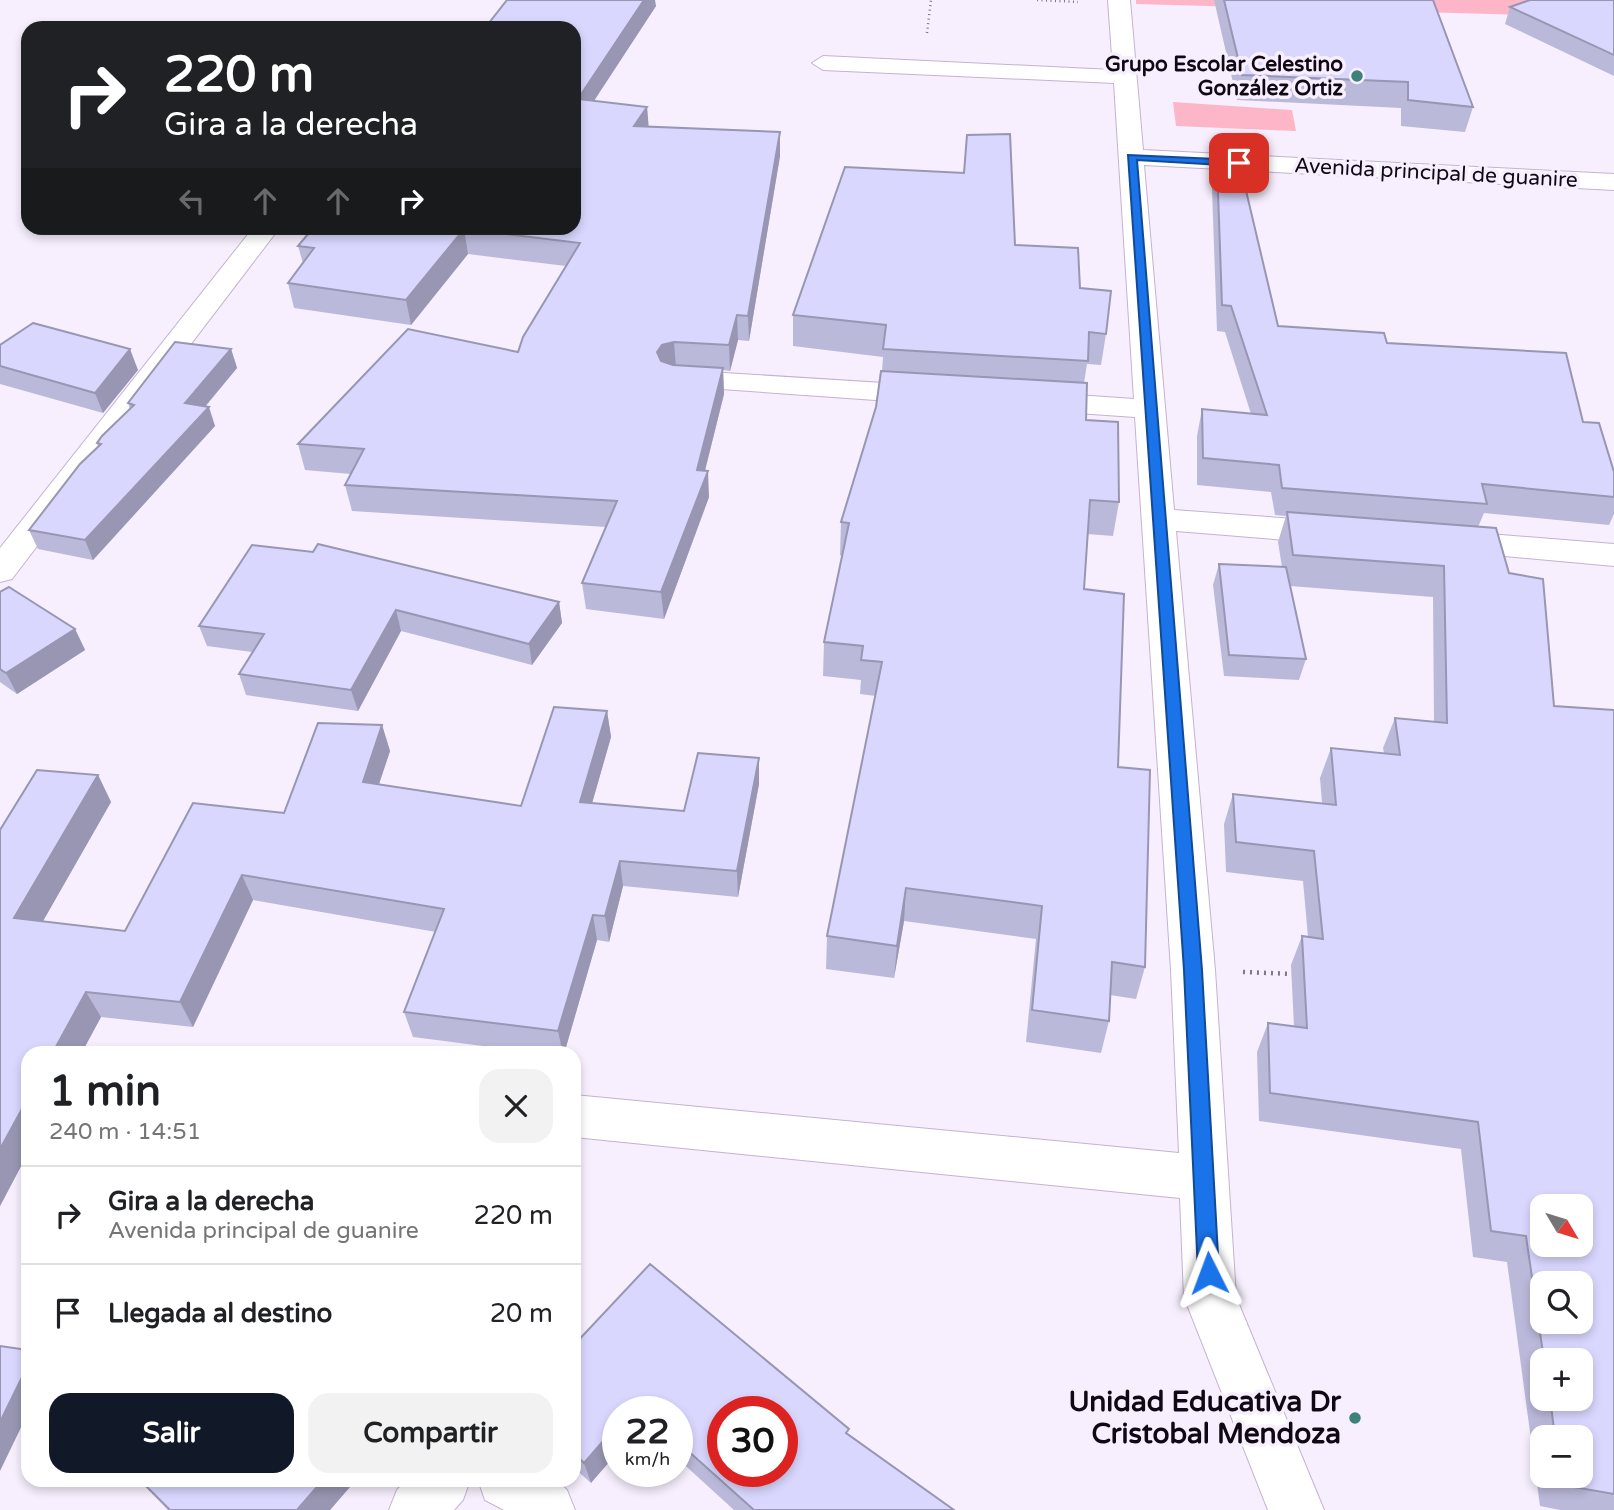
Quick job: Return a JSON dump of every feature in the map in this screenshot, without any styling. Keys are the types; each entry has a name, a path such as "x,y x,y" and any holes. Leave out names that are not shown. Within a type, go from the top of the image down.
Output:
{"street":[{"path":"1119,0 1193,970 1210,1297 1296,1510"},
{"path":"823,63 1125,77"},
{"name":"Avenida principal de guanire","path":"1132,157 1614,181"},
{"path":"0,570 261,235"},
{"path":"676,379 964,397"},
{"path":"1004,400 1150,409"},
{"path":"1159,519 1366,536"},
{"path":"1421,540 1614,555"},
{"path":"581,1117 1203,1178"},
{"path":"417,1510 437,1487"},
{"path":"518,1487 529,1493 547,1510"}],"path":[{"path":"1193,970 1302,975"}],"shaded area":[{"path":"1136,0 1546,0 1528,15 1136,4"},
{"path":"1173,102 1292,110 1296,131 1176,126"}],"building":[{"path":"507,0 644,0 581,94 581,21 490,21"},
{"path":"1224,0 1433,0 1473,107 1408,100 1408,82 1242,75"},
{"path":"1530,0 1614,0 1614,55 1510,7"},
{"path":"581,99 647,107 634,126 780,132 748,316 737,315 729,345 674,342 662,345 657,352 661,361 673,365 723,368 697,470 708,471 661,592 582,583 617,501 345,485 364,449 298,444 408,329 518,352 523,337 580,243 514,235 581,235"},
{"path":"1010,134 1015,245 1078,248 1080,288 1111,291 1106,334 1089,332 1088,361 883,349 886,325 793,315 845,167 964,173 967,135"},
{"path":"1239,161 1278,326 1384,333 1387,343 1566,353 1583,422 1599,423 1614,472 1614,497 1482,484 1487,504 1282,488 1279,465 1203,458 1202,409 1267,415 1231,306 1222,305 1217,164"},
{"path":"307,235 459,235 406,300 288,283 314,248 298,246"},
{"path":"33,323 130,349 95,393 0,366 0,345"},
{"path":"175,342 231,349 185,403 209,407 85,540 29,530 80,464 101,444 97,443 102,436 134,405 128,403"},
{"path":"881,371 1087,383 1086,420 1118,422 1119,502 1090,500 1084,589 1124,594 1118,767 1150,770 1145,967 1112,962 1109,1021 1032,1010 1042,906 906,888 897,946 827,936 882,662 861,660 863,646 824,642 849,523 841,522 876,407"},
{"path":"1287,512 1496,528 1509,573 1543,579 1554,706 1614,710 1614,1494 1579,1488 1593,1488 1593,1425 1553,1425 1552,1411 1593,1411 1593,1348 1542,1348 1540,1334 1593,1334 1593,1271 1531,1271 1526,1236 1491,1231 1478,1122 1270,1093 1268,1023 1307,1028 1302,936 1323,939 1314,851 1236,842 1233,794 1336,805 1331,748 1400,755 1395,718 1447,723 1444,566 1293,555"},
{"path":"318,544 559,602 529,644 396,610 351,690 239,674 264,634 199,626 252,545 313,552"},
{"path":"1219,564 1286,567 1306,659 1229,655"},
{"path":"9,587 75,629 6,673 0,669 0,592"},
{"path":"554,707 607,711 580,802 684,811 698,753 759,758 737,871 620,861 605,916 593,915 558,1031 404,1012 444,909 242,875 180,1002 86,992 56,1046 21,1046 21,1111 0,1149 0,830 37,770 98,775 14,918 125,931 193,803 284,813 318,723 382,725 363,782 521,806"},
{"path":"650,1264 849,1429 846,1433 954,1510 754,1510 728,1487 798,1487 798,1396 707,1396 707,1468 693,1455 693,1396 602,1396 602,1442 584,1463 581,1460 581,1338"},
{"path":"0,1346 21,1349 21,1379 0,1422"},
{"path":"147,1487 317,1487 297,1510 170,1510"}],"place":[{"name":"Grupo Escolar Celestino González Ortiz","path":"1357,76"},
{"name":"Unidad Educativa Dr Cristobal Mendoza","path":"1355,1418"}],"route":[{"path":"1209,1273 1193,970 1132,157 1239,163"}]}
